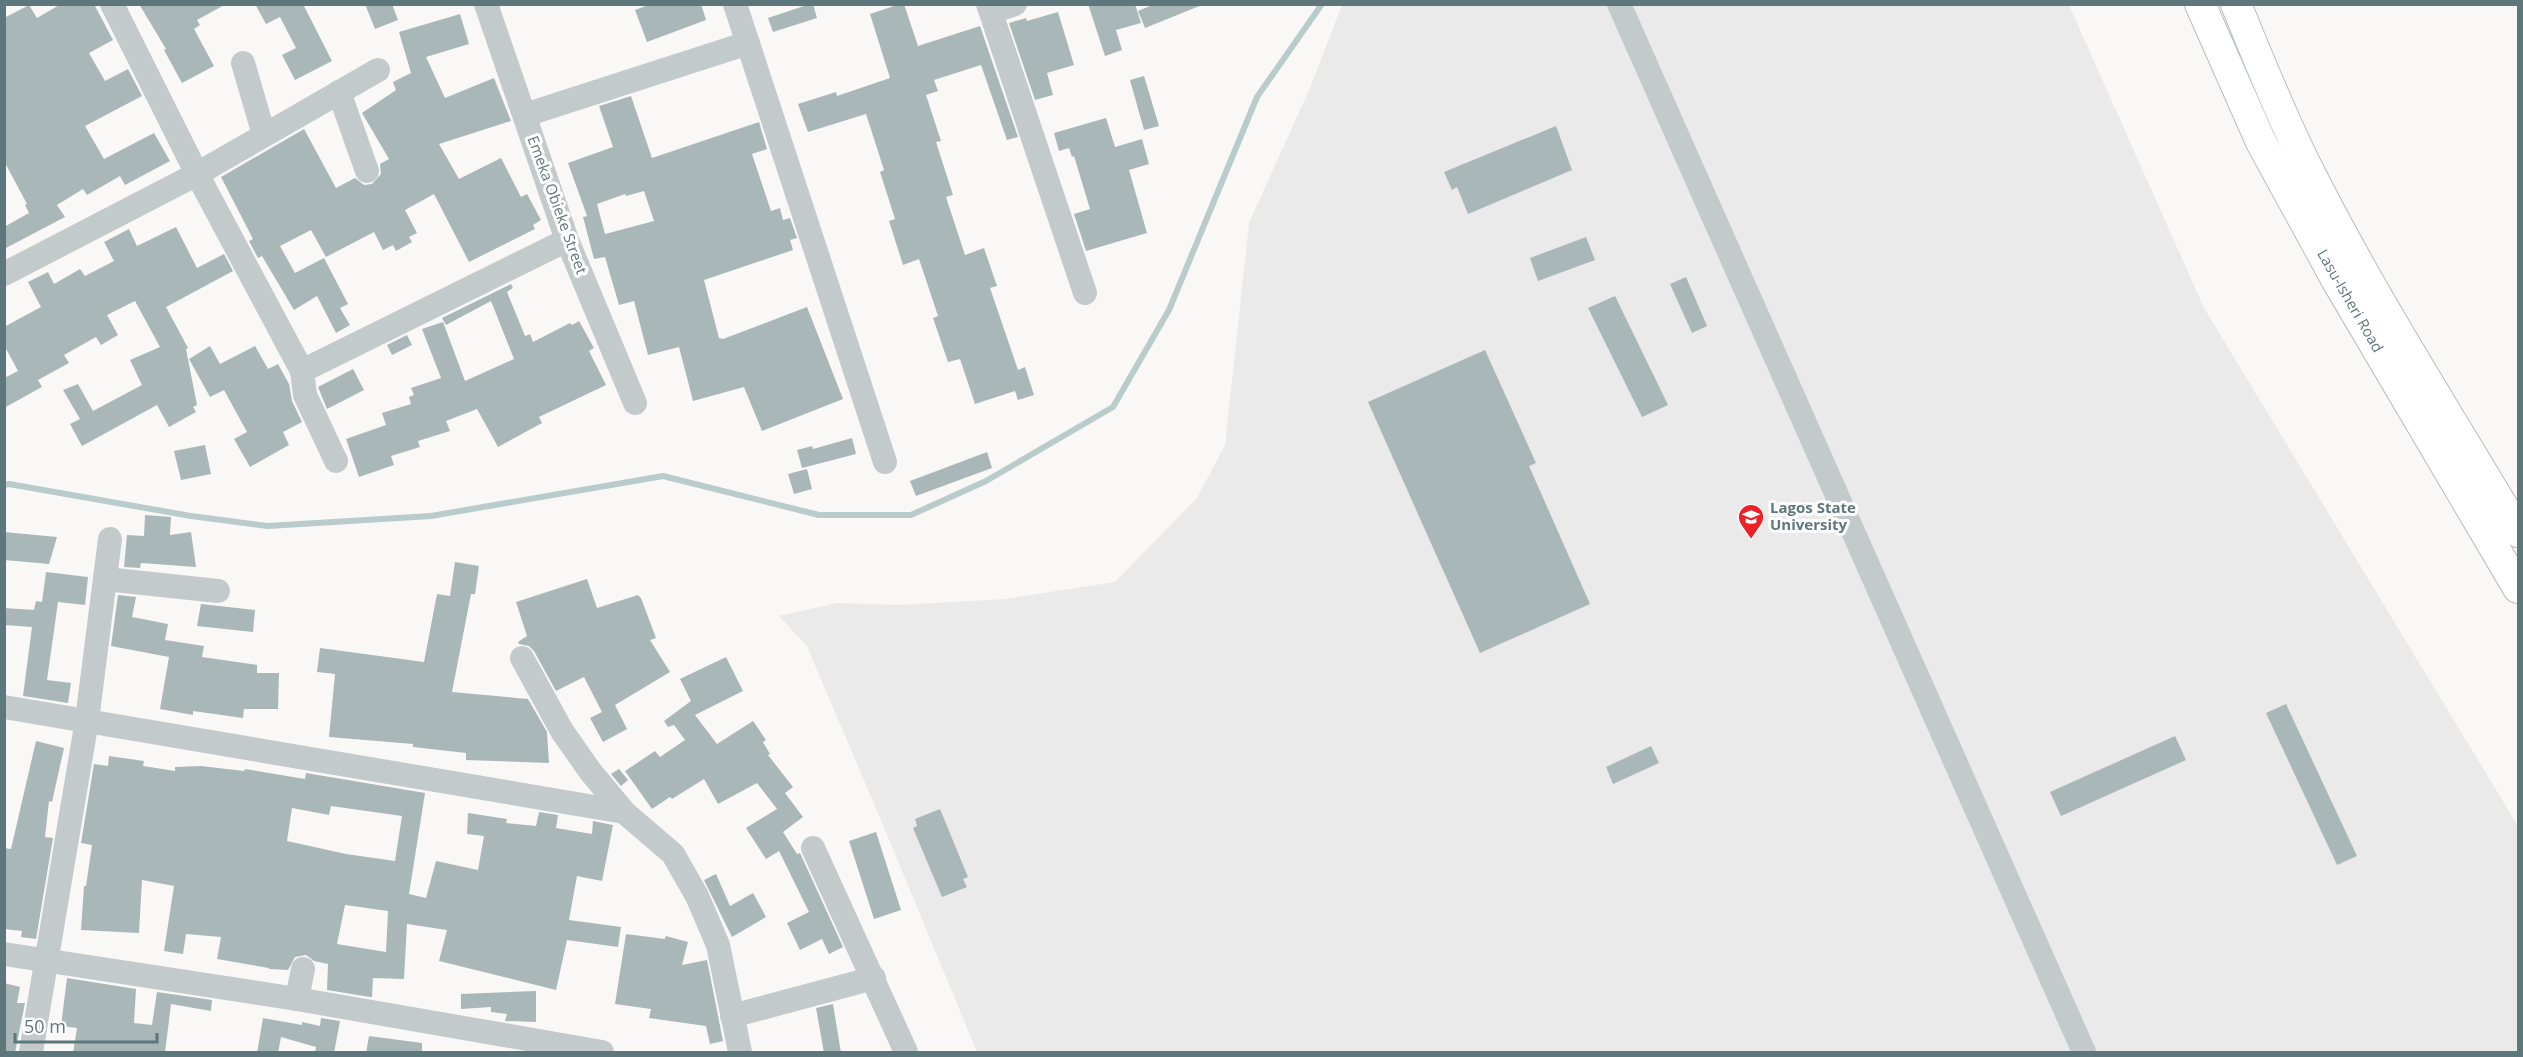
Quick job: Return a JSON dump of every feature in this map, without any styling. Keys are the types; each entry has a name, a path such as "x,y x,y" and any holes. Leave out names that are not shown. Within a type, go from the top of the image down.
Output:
{"main road":[{"name":"Lasu-Isheri Road","path":"2200,4 2261,142 2337,281 2518,588"},
{"name":"Lasu-Isheri Road","path":"2236,4 2279,108 2306,165 2360,264 2518,532"}],"street":[{"path":"112,4 197,174 302,371 305,395 336,461"},
{"name":"Emeka Obieke Street","path":"486,4 567,240 635,403"},
{"path":"735,4 885,462"},
{"path":"1015,4 990,8 1085,293"},
{"path":"1619,4 2084,1053"},
{"path":"525,115 748,43"},
{"path":"243,63 264,135"},
{"path":"4,274 197,174 378,70"},
{"path":"339,92 367,171"},
{"path":"302,371 567,240"},
{"path":"31,1053 87,720 110,539"},
{"path":"105,579 218,591"},
{"path":"522,658 562,731 590,771 624,812 673,854 697,896 718,945 740,1053"},
{"path":"4,707 624,812"},
{"path":"813,848 874,978 906,1053"},
{"path":"4,954 297,999 602,1053"},
{"path":"297,999 303,969"},
{"path":"732,1016 874,978"}],"shaded area":[{"name":"Lagos State University","path":"1342,5 2069,5 2204,308 2518,826 2518,1052 977,1052 807,646 779,616 837,603 900,605 1005,599 1115,582 1197,498 1225,445 1249,223 1310,88"}],"building":[{"path":"61,4 94,4 113,40 89,53 105,81 128,69 142,96 85,126 104,159 154,133 170,161 125,185 120,176 87,195 83,189 57,205 65,217 4,249 4,227 29,213 25,205 27,204 4,161 4,18 29,5 37,18"},
{"path":"139,4 226,4 197,20 200,25 194,29 214,66 182,83 164,50 166,49"},
{"path":"255,4 303,4 332,61 295,80 282,55 296,48 280,17 266,24"},
{"path":"365,4 392,4 398,20 375,29"},
{"path":"651,4 701,4 706,20 647,42 635,10"},
{"path":"813,4 817,18 773,32 768,18"},
{"path":"904,4 918,46 980,26 1018,137 1007,140 981,65 934,80 938,91 926,95 941,141 936,142 953,195 946,197 965,255 984,248 997,286 990,288 1018,370 1025,367 1034,395 1018,400 1015,391 975,404 960,359 948,362 933,318 938,316 919,259 903,265 889,221 895,219 880,172 884,170 866,114 808,132 798,104 836,92 837,96 890,78 870,14"},
{"path":"1088,4 1135,4 1141,23 1116,30 1122,50 1105,56"},
{"path":"1155,4 1202,5 1145,28 1138,11"},
{"path":"1058,12 1074,65 1047,73 1053,95 1035,100 1009,23 1026,18 1027,21"},
{"path":"460,14 469,44 426,57 445,98 494,78 511,121 439,144 459,179 501,158 521,197 527,194 541,220 533,225 535,229 469,262 434,194 405,210 417,233 409,237 412,242 396,251 393,245 383,250 374,232 326,257 311,230 280,246 295,273 324,258 348,304 340,308 350,325 336,333 317,296 294,310 262,256 258,258 249,241 253,239 221,177 304,129 336,188 355,178 364,185 372,184 381,174 380,164 389,159 362,113 396,90 393,82 411,73 399,32"},
{"path":"1144,76 1159,126 1144,130 1130,80"},
{"path":"631,96 652,158 759,122 767,149 752,154 771,211 780,208 783,220 790,218 797,238 790,240 793,250 704,280 719,338 723,339 807,307 843,399 762,431 744,387 693,401 679,347 648,355 634,301 619,305 605,257 594,259 583,217 587,216 568,163 613,147 599,106","holes":["644,191 654,221 605,234 597,204 625,194 626,196"]},
{"path":"1106,118 1115,147 1142,139 1149,164 1129,170 1147,233 1086,251 1074,214 1090,209 1074,156 1072,157 1069,148 1059,151 1054,133"},
{"path":"1556,126 1572,170 1468,214 1457,187 1452,190 1444,172"},
{"path":"176,227 197,268 224,254 233,271 166,307 188,348 186,349 197,405 193,407 196,412 169,427 157,405 82,446 70,424 80,419 63,390 78,384 93,411 142,385 130,360 160,347 135,301 107,315 118,335 101,345 96,337 64,355 69,363 38,380 42,387 4,408 4,378 18,371 4,345 4,327 41,307 28,282 48,272 54,284 80,269 85,276 114,261 104,242 129,229 137,246"},
{"path":"1586,237 1595,260 1538,281 1530,258"},
{"path":"1686,277 1707,326 1692,333 1670,284"},
{"path":"511,284 513,288 507,292 525,336 530,334 533,342 570,323 572,325 579,321 594,348 589,351 606,385 539,417 542,423 498,447 477,409 446,421 450,431 418,441 420,447 391,456 394,465 359,477 346,439 386,425 382,413 411,404 409,397 414,395 411,388 441,378 422,329 443,322 465,381 514,359 491,301 446,325 442,318"},
{"path":"1615,296 1668,405 1642,417 1588,308"},
{"path":"407,335 412,345 392,355 387,345"},
{"path":"210,346 220,364 255,346 268,369 278,364 289,384 292,401 302,422 283,432 289,445 250,467 234,439 247,432 224,390 210,397 189,359"},
{"path":"1485,350 1536,463 1529,466 1590,604 1480,653 1368,402"},
{"path":"353,369 364,390 327,409 318,387"},
{"path":"852,438 856,454 802,468 797,450 812,446 813,449"},
{"path":"205,445 211,474 181,480 174,451"},
{"path":"987,452 992,468 916,496 910,481"},
{"path":"807,469 812,489 794,494 788,474"},
{"path":"145,515 171,517 170,535 191,532 196,567 141,563 140,568 124,567 127,535 144,536"},
{"path":"4,532 57,537 49,564 4,560"},
{"path":"455,562 479,566 475,594 471,594 452,692 528,699 547,732 549,763 466,760 466,753 413,747 413,744 329,737 335,674 317,672 320,648 424,662 437,594 450,596"},
{"path":"46,572 88,577 85,605 58,602 47,680 71,683 68,703 23,696 32,627 4,625 4,608 34,610 36,601 42,602"},
{"path":"587,579 597,608 638,595 641,598 656,638 650,640 670,672 615,705 627,729 603,742 590,718 602,712 584,677 556,691 534,651 529,646 518,642 527,636 516,602"},
{"path":"118,595 136,597 132,617 168,624 165,640 204,646 202,657 257,665 257,673 279,673 278,709 244,709 243,718 193,711 193,715 160,709 169,657 111,646"},
{"path":"201,604 255,610 253,632 197,626"},
{"path":"726,657 743,691 695,715 717,744 753,721 766,740 763,742 770,754 768,755 793,787 785,793 803,817 783,832 797,854 800,853 843,947 829,954 822,939 800,950 787,923 809,912 779,851 766,859 746,828 777,809 757,783 718,804 704,779 652,809 625,771 655,751 660,757 685,740 674,725 668,727 664,721 691,701 680,679"},
{"path":"2286,704 2357,856 2337,865 2266,713"},
{"path":"2175,736 2186,760 2061,816 2050,792"},
{"path":"36,741 64,748 52,802 49,801 45,837 53,838 36,939 21,937 22,931 4,929 4,848 11,849"},
{"path":"1651,746 1659,763 1613,784 1606,767"},
{"path":"109,756 144,761 143,766 175,771 175,767 201,766 244,771 245,769 305,779 306,773 425,793 409,894 426,898 436,861 478,870 484,836 467,834 468,813 507,819 506,823 536,826 539,812 558,815 556,828 592,834 593,821 613,825 602,881 577,876 569,920 621,927 618,947 567,940 556,990 439,961 447,930 407,924 404,979 373,978 372,997 370,997 327,990 328,964 314,961 306,955 295,957 288,970 269,969 217,959 221,937 186,934 183,954 164,951 174,886 142,880 139,933 81,930 84,886 86,886 92,845 81,843 94,764 108,766","holes":["331,806 402,816 395,861 346,854 287,841 292,808 329,815","345,905 388,911 386,952 337,944"]},
{"path":"619,769 628,780 621,786 611,774"},
{"path":"940,809 968,877 963,879 967,887 942,897 913,828 917,826 915,819"},
{"path":"876,832 901,910 874,919 849,841"},
{"path":"716,874 730,906 753,893 766,917 732,937 704,880"},
{"path":"626,934 665,939 666,936 688,942 682,965 707,960 723,1041 710,1044 706,1026 649,1018 651,1009 615,1004"},
{"path":"67,978 136,989 134,1023 152,1025 157,992 212,1000 211,1011 171,1004 165,1053 73,1053 77,1028 61,1026"},
{"path":"4,983 20,987 17,1003 25,1003 15,1053 4,1053"},
{"path":"536,991 536,1022 505,1021 507,1014 491,1012 491,1007 461,1009 461,994"},
{"path":"833,1004 841,1053 824,1053 816,1008"},
{"path":"263,1018 320,1026 321,1018 340,1021 334,1053 315,1053 316,1047 281,1037 278,1053 257,1053"},
{"path":"369,1036 422,1043 422,1053 366,1053"}],"waterway":[{"path":"4,485 9,484 191,516 268,526 431,516 663,476 819,515 911,515 986,481 1113,407 1169,310 1257,97 1322,4"}],"place":[{"name":"Lagos State University","path":"1751,540"}]}
